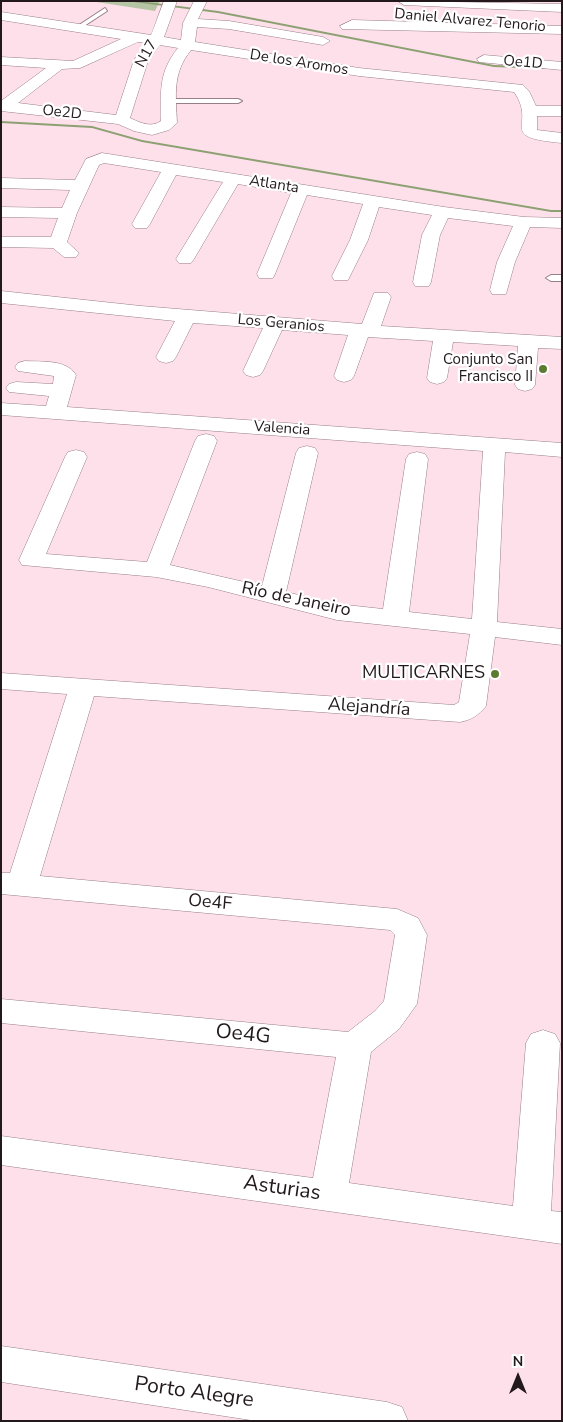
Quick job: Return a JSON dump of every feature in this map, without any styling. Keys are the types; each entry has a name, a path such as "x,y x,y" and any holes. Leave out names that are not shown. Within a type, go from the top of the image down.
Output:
{"street":[{"name":"N17","path":"122,120 141,60 156,41 171,1"},
{"path":"122,120 137,128 154,130 168,124 170,102 168,80 171,70 187,46 190,23 201,1"},
{"path":"404,1 562,8"},
{"name":"De los Aromos","path":"1,16 359,72 508,86 522,91 530,111 529,132 539,136 562,138"},
{"path":"190,23 268,32 323,41"},
{"name":"Daniel Alvarez Tenorio","path":"542,43 363,29 347,26 352,24 405,24 562,30"},
{"path":"40,34 56,25"},
{"path":"243,54 268,32"},
{"path":"1,61 56,66 82,64 134,38"},
{"path":"1,56 17,47"},
{"name":"Oe1D","path":"484,59 562,66"},
{"path":"3,106 56,66"},
{"name":"Oe2D","path":"3,106 122,120"},
{"path":"530,111 562,111"},
{"name":"Atlanta","path":"1,242 64,248 68,213 92,162 97,158 108,158 170,170 444,212 524,222 562,223"},
{"path":"141,224 170,170"},
{"path":"185,260 233,179"},
{"path":"1,183 82,185"},
{"path":"266,274 301,190"},
{"path":"341,276 359,240 373,200"},
{"path":"1,212 68,213"},
{"path":"422,282 433,231 444,212"},
{"path":"499,290 508,256 524,222"},
{"path":"344,376 381,296"},
{"name":"Los Geranios","path":"1,297 275,324 562,343"},
{"path":"166,357 187,316"},
{"path":"253,371 275,324"},
{"path":"437,378 444,336"},
{"path":"525,385 528,341"},
{"path":"25,367 65,372 66,375 55,412"},
{"path":"16,388 61,391"},
{"name":"Valencia","path":"1,409 562,450"},
{"path":"156,570 206,441"},
{"name":"Alejandría","path":"1,681 460,714 472,706 484,626 494,445"},
{"path":"272,597 307,453"},
{"name":"Río de Janeiro","path":"76,457 31,560 156,570 208,580 337,612 484,626 562,637"},
{"path":"395,618 417,459"},
{"path":"12,884 84,687"},
{"name":"Oe4F","path":"12,884 397,920 407,926 411,935 400,1004 386,1020 355,1046"},
{"name":"Oe4G","path":"1,1011 355,1046"},
{"path":"543,1043 546,1226"},
{"path":"328,1195 355,1046"},
{"name":"Asturias","path":"1,1150 546,1226"},
{"name":"Porto Alegre","path":"1,1364 387,1421"}],"lane":[{"path":"76,29 105,10"},
{"path":"170,102 238,101"},
{"path":"551,278 562,278"}],"green space":[{"path":"90,1 160,1 155,11"}],"waterway":[{"path":"128,1 218,12 494,66 545,68"},
{"path":"1,122 92,127 142,141 551,211 562,211"}],"place":[{"name":"Conjunto San Francisco II","path":"543,369"},
{"name":"MULTICARNES","path":"495,674"}]}
